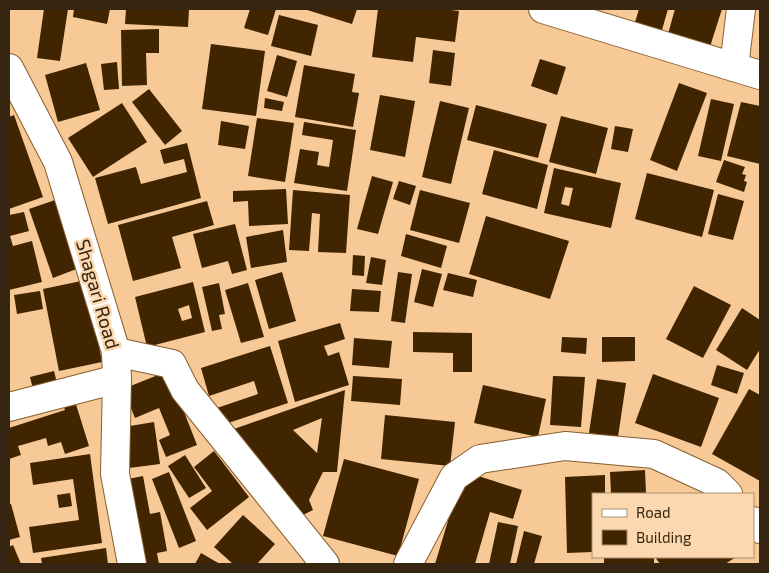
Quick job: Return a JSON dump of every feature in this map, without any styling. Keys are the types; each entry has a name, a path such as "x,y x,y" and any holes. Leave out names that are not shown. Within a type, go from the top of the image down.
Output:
{"street":[{"path":"543,9 760,75"},
{"path":"734,67 741,9"},
{"name":"Shagari Road","path":"9,68 58,162 116,352 115,474 132,564"},
{"path":"116,352 172,364 185,390 324,564"},
{"path":"9,408 117,379"},
{"path":"408,564 454,477 480,459 565,446 654,454 717,483 727,493"}],"building":[{"path":"44,9 68,9 60,61 37,58"},
{"path":"74,9 110,9 107,24 73,17"},
{"path":"126,9 189,9 188,27 125,24"},
{"path":"250,9 276,9 268,35 244,28"},
{"path":"304,9 357,9 352,24"},
{"path":"378,9 443,9 459,11 455,42 416,37 413,62 372,57"},
{"path":"639,9 668,9 660,37 633,29"},
{"path":"675,9 722,9 708,53 666,41"},
{"path":"279,15 318,25 311,56 271,46"},
{"path":"159,29 159,53 146,53 147,85 122,86 121,30"},
{"path":"211,44 265,51 256,116 202,109"},
{"path":"433,50 455,53 451,86 429,83"},
{"path":"277,55 297,61 287,97 267,91"},
{"path":"540,59 566,67 557,95 531,86"},
{"path":"117,62 119,89 104,90 101,64"},
{"path":"86,63 100,110 58,122 45,75"},
{"path":"304,65 355,74 352,92 359,93 353,127 295,117"},
{"path":"679,83 707,93 677,171 650,160"},
{"path":"149,89 182,131 165,145 132,102"},
{"path":"380,95 415,101 405,157 370,150"},
{"path":"265,98 284,102 282,111 264,108"},
{"path":"711,99 734,104 721,161 698,156"},
{"path":"440,101 469,108 451,184 422,177"},
{"path":"741,102 760,106 760,164 727,156"},
{"path":"122,103 147,142 93,177 68,138"},
{"path":"476,105 547,124 538,158 467,140"},
{"path":"14,115 43,197 9,209 9,117"},
{"path":"561,116 608,128 596,174 549,162"},
{"path":"257,118 294,123 285,182 248,176"},
{"path":"221,121 249,126 245,149 218,145"},
{"path":"304,122 356,130 347,191 294,183 300,149 319,152 317,165 329,167 333,140 302,135"},
{"path":"615,126 633,129 628,152 611,149"},
{"path":"187,143 201,198 108,224 95,178 136,167 141,184 187,172 184,159 164,164 160,150"},
{"path":"494,150 548,165 537,209 482,194"},
{"path":"724,160 745,167 742,174 746,175 744,181 747,182 744,192 716,182"},
{"path":"554,168 621,183 611,228 544,213","holes":["565,187 573,188 569,206 561,204"]},
{"path":"647,173 714,190 702,237 635,219"},
{"path":"372,176 393,182 378,234 357,229"},
{"path":"399,181 416,186 410,205 393,199"},
{"path":"286,189 288,224 249,226 248,201 233,202 233,191"},
{"path":"293,190 350,195 346,253 318,252 320,214 312,213 309,251 289,250"},
{"path":"420,190 470,203 459,243 410,230"},
{"path":"718,194 744,201 733,240 708,234"},
{"path":"55,200 79,268 53,278 29,209"},
{"path":"207,201 214,225 172,237 181,268 133,281 118,225"},
{"path":"24,212 29,231 10,236 13,246 32,241 42,282 9,290 9,215"},
{"path":"486,216 569,241 550,299 469,274"},
{"path":"235,224 247,270 232,274 228,261 202,268 193,234"},
{"path":"283,230 287,262 251,268 246,237"},
{"path":"406,234 447,246 441,268 401,256"},
{"path":"353,255 365,256 364,276 352,275"},
{"path":"371,257 386,260 382,285 366,283"},
{"path":"422,269 442,274 433,307 414,302"},
{"path":"282,272 296,321 269,329 255,280"},
{"path":"398,272 412,274 405,323 391,321"},
{"path":"448,273 477,280 473,297 443,290"},
{"path":"86,280 102,362 59,371 43,289"},
{"path":"193,282 205,332 147,347 135,297","holes":["189,305 192,318 182,321 178,309"]},
{"path":"219,283 225,314 219,315 222,329 212,331 202,287"},
{"path":"248,283 264,337 241,343 225,290"},
{"path":"694,286 731,305 703,358 666,339"},
{"path":"352,289 381,291 379,312 350,311"},
{"path":"40,291 43,309 17,314 14,295"},
{"path":"742,308 760,320 760,349 747,370 716,350"},
{"path":"340,323 345,339 324,346 328,356 339,352 349,385 295,402 278,341"},
{"path":"413,332 472,333 472,372 453,372 453,353 413,352"},
{"path":"562,337 587,338 586,354 561,352"},
{"path":"602,337 635,337 635,361 602,362"},
{"path":"354,338 392,341 389,368 352,365"},
{"path":"270,346 288,403 219,426 214,409 258,394 254,381 209,396 201,368"},
{"path":"717,365 744,373 737,394 711,385"},
{"path":"54,371 58,387 34,393 30,377"},
{"path":"168,371 197,445 166,457 159,440 170,435 159,408 135,418 123,389"},
{"path":"653,374 719,398 701,447 635,423"},
{"path":"353,376 402,379 400,405 351,401"},
{"path":"553,376 585,377 581,427 550,425"},
{"path":"597,379 626,383 618,437 589,433"},
{"path":"483,385 546,399 538,437 474,423"},
{"path":"749,389 760,395 760,481 712,454"},
{"path":"345,390 337,472 323,472 309,500 313,510 299,517 234,429","holes":["322,418 317,453 293,430"]},
{"path":"74,398 89,446 65,454 61,442 48,446 46,438 18,446 21,455 9,459 9,428 65,410 62,401"},
{"path":"385,415 455,422 450,466 381,459"},
{"path":"154,422 160,464 129,468 124,427"},
{"path":"214,451 249,497 207,530 190,508 212,491 194,467"},
{"path":"90,454 102,543 33,553 29,527 79,520 73,479 33,485 30,463"},
{"path":"185,455 206,488 189,498 168,466"},
{"path":"344,459 419,479 398,556 323,536"},
{"path":"645,470 646,493 611,493 610,472"},
{"path":"463,471 522,490 513,519 490,512 475,564 435,564"},
{"path":"169,472 196,541 179,548 152,479"},
{"path":"605,475 605,493 592,493 592,552 567,553 565,477"},
{"path":"143,476 150,514 160,512 167,551 157,553 159,564 139,564 123,480"},
{"path":"70,493 72,506 59,508 57,495"},
{"path":"9,504 11,504 20,537 9,540"},
{"path":"243,515 275,544 257,564 233,564 214,547"},
{"path":"498,522 518,526 510,564 489,564"},
{"path":"524,531 542,536 534,564 516,564"},
{"path":"13,545 21,564 9,564 9,547"},
{"path":"106,548 108,564 42,564 41,558"},
{"path":"201,553 220,564 195,564"},
{"path":"604,558 654,558 654,564 604,564"},
{"path":"656,558 734,558 725,564 660,564"}]}
